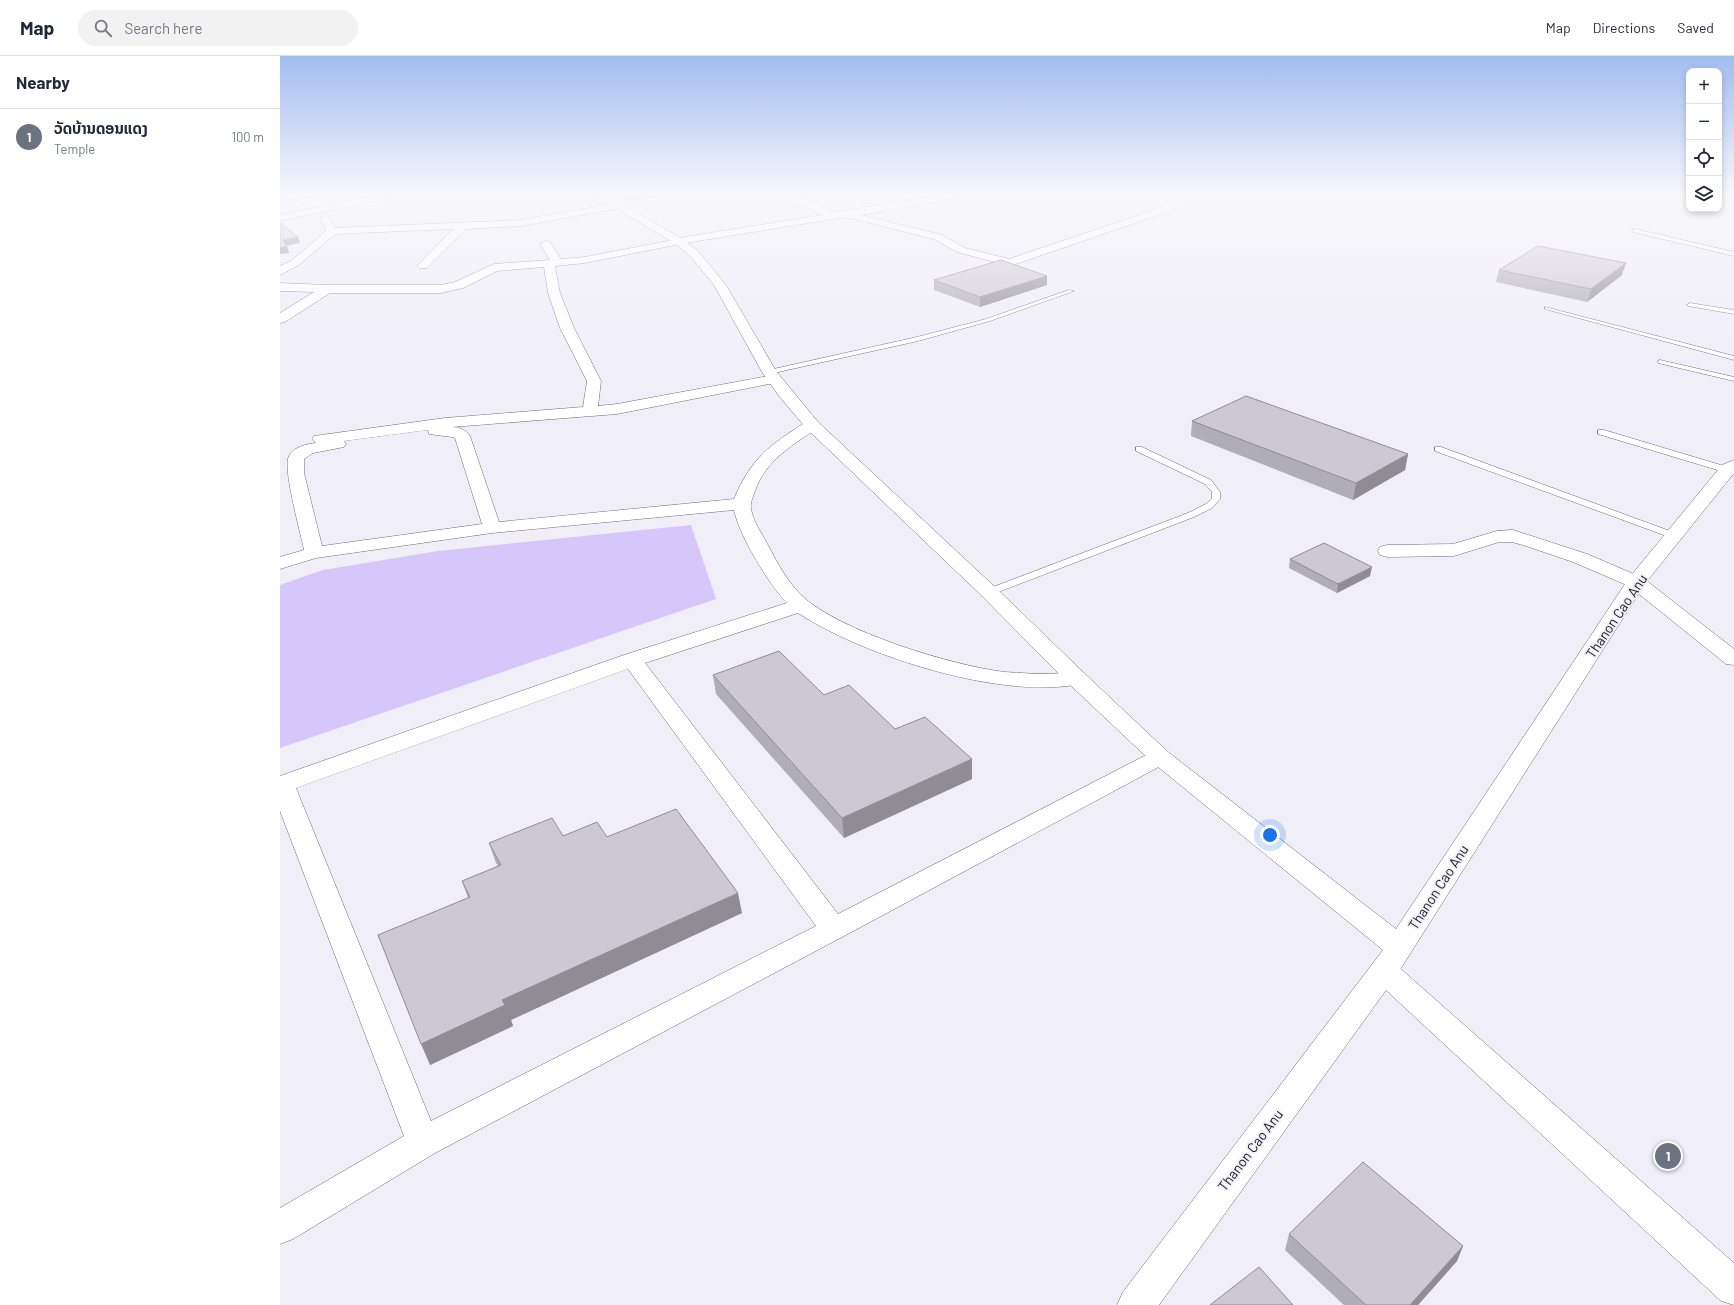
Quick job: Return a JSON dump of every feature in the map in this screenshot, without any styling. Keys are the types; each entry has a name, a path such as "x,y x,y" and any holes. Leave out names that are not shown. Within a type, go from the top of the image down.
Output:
{"street":[{"path":"280,271 295,263 306,253"},
{"path":"423,266 435,253"},
{"path":"550,253 554,263 554,293 567,328 594,381 590,412"},
{"path":"280,287 327,289 442,288 459,285 494,268 585,260 618,253"},
{"path":"695,253 713,275 772,376 791,402 812,425 989,592 1076,678 1160,757 1391,959 1734,1288"},
{"path":"973,253 1010,263 1038,253"},
{"path":"280,319 327,289"},
{"path":"320,439 445,423 617,409 772,376"},
{"path":"812,425 786,441 768,456 751,480 742,504 746,523 780,584 801,605 819,617 874,642 948,668 990,677 1020,681 1050,682 1076,678"},
{"path":"314,553 288,475 296,457 308,449 316,447 433,431 455,432 462,436 492,528"},
{"name":"Thanon Cao Anu","path":"1136,1305 1391,959 1636,582 1732,469"},
{"path":"280,563 314,553 492,528 742,504"},
{"path":"1387,551 1454,550 1497,537 1513,536 1580,558 1636,582 1734,659"},
{"path":"423,1142 281,784 632,660 801,605"},
{"path":"632,660 834,929"},
{"path":"280,1227 423,1142 834,929 1160,757"}],"lane":[{"path":"772,376 988,320 1071,291"},
{"path":"1690,305 1734,312"},
{"path":"1547,308 1734,358"},
{"path":"1660,362 1734,379"},
{"path":"1601,432 1732,469"},
{"path":"989,592 1191,515 1210,506 1216,499 1216,492 1208,482 1139,449"},
{"path":"1438,449 1676,536"}],"shaded area":[{"path":"691,525 716,599 280,748 280,585 323,570 438,551"}],"building":[{"path":"1526,253 1576,253 1626,263 1591,289 1499,270"},
{"path":"1001,260 1047,276 980,297 934,280"},
{"path":"1246,396 1408,454 1356,483 1192,421"},
{"path":"1324,543 1372,567 1338,584 1290,559"},
{"path":"779,651 824,695 849,685 895,729 925,717 972,759 842,818 713,675"},
{"path":"676,809 738,893 502,1000 505,1005 421,1044 378,935 470,897 462,881 501,865 489,843 552,818 563,836 597,822 607,837"},
{"path":"1363,1162 1463,1246 1410,1305 1366,1305 1289,1234"},
{"path":"1259,1267 1293,1305 1210,1305"}],"place":[{"name":"ວັດບ້ານດອນແດງ","path":"1668,1156"}]}
